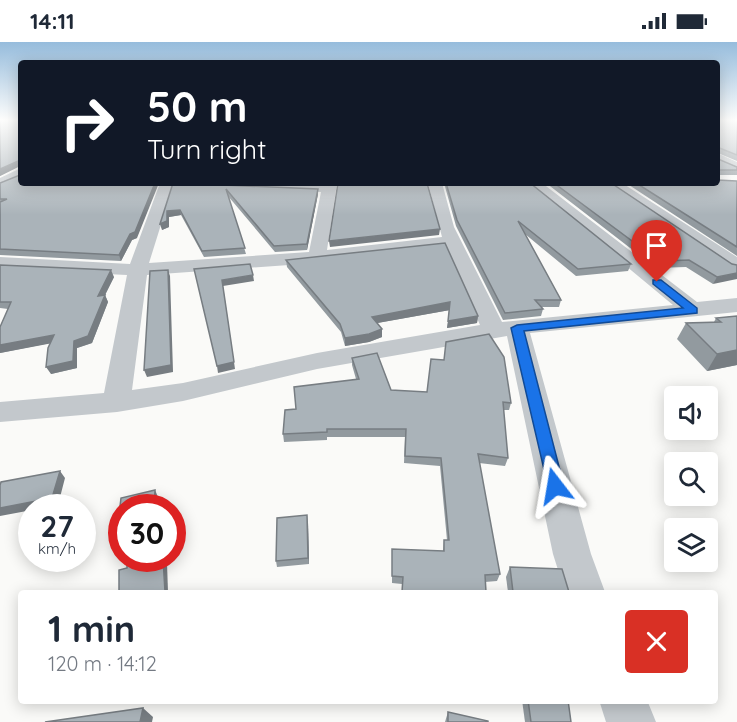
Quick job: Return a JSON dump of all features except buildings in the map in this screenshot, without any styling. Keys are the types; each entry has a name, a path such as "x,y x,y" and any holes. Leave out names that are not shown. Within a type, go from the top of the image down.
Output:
{"street":[{"path":"720,158 737,167"},
{"path":"0,175 18,174"},
{"path":"0,184 18,175"},
{"path":"117,402 135,270 150,219 166,186"},
{"path":"317,257 329,186"},
{"path":"436,186 439,204 454,241 505,329 584,590"},
{"path":"537,186 693,310"},
{"path":"617,186 737,265"},
{"path":"0,263 135,270 317,257 454,241"},
{"path":"0,412 117,402 183,392 317,361 505,329 737,305"},
{"path":"624,704 631,722"}],"route":[{"path":"555,486 517,328 693,310 657,282"}]}
